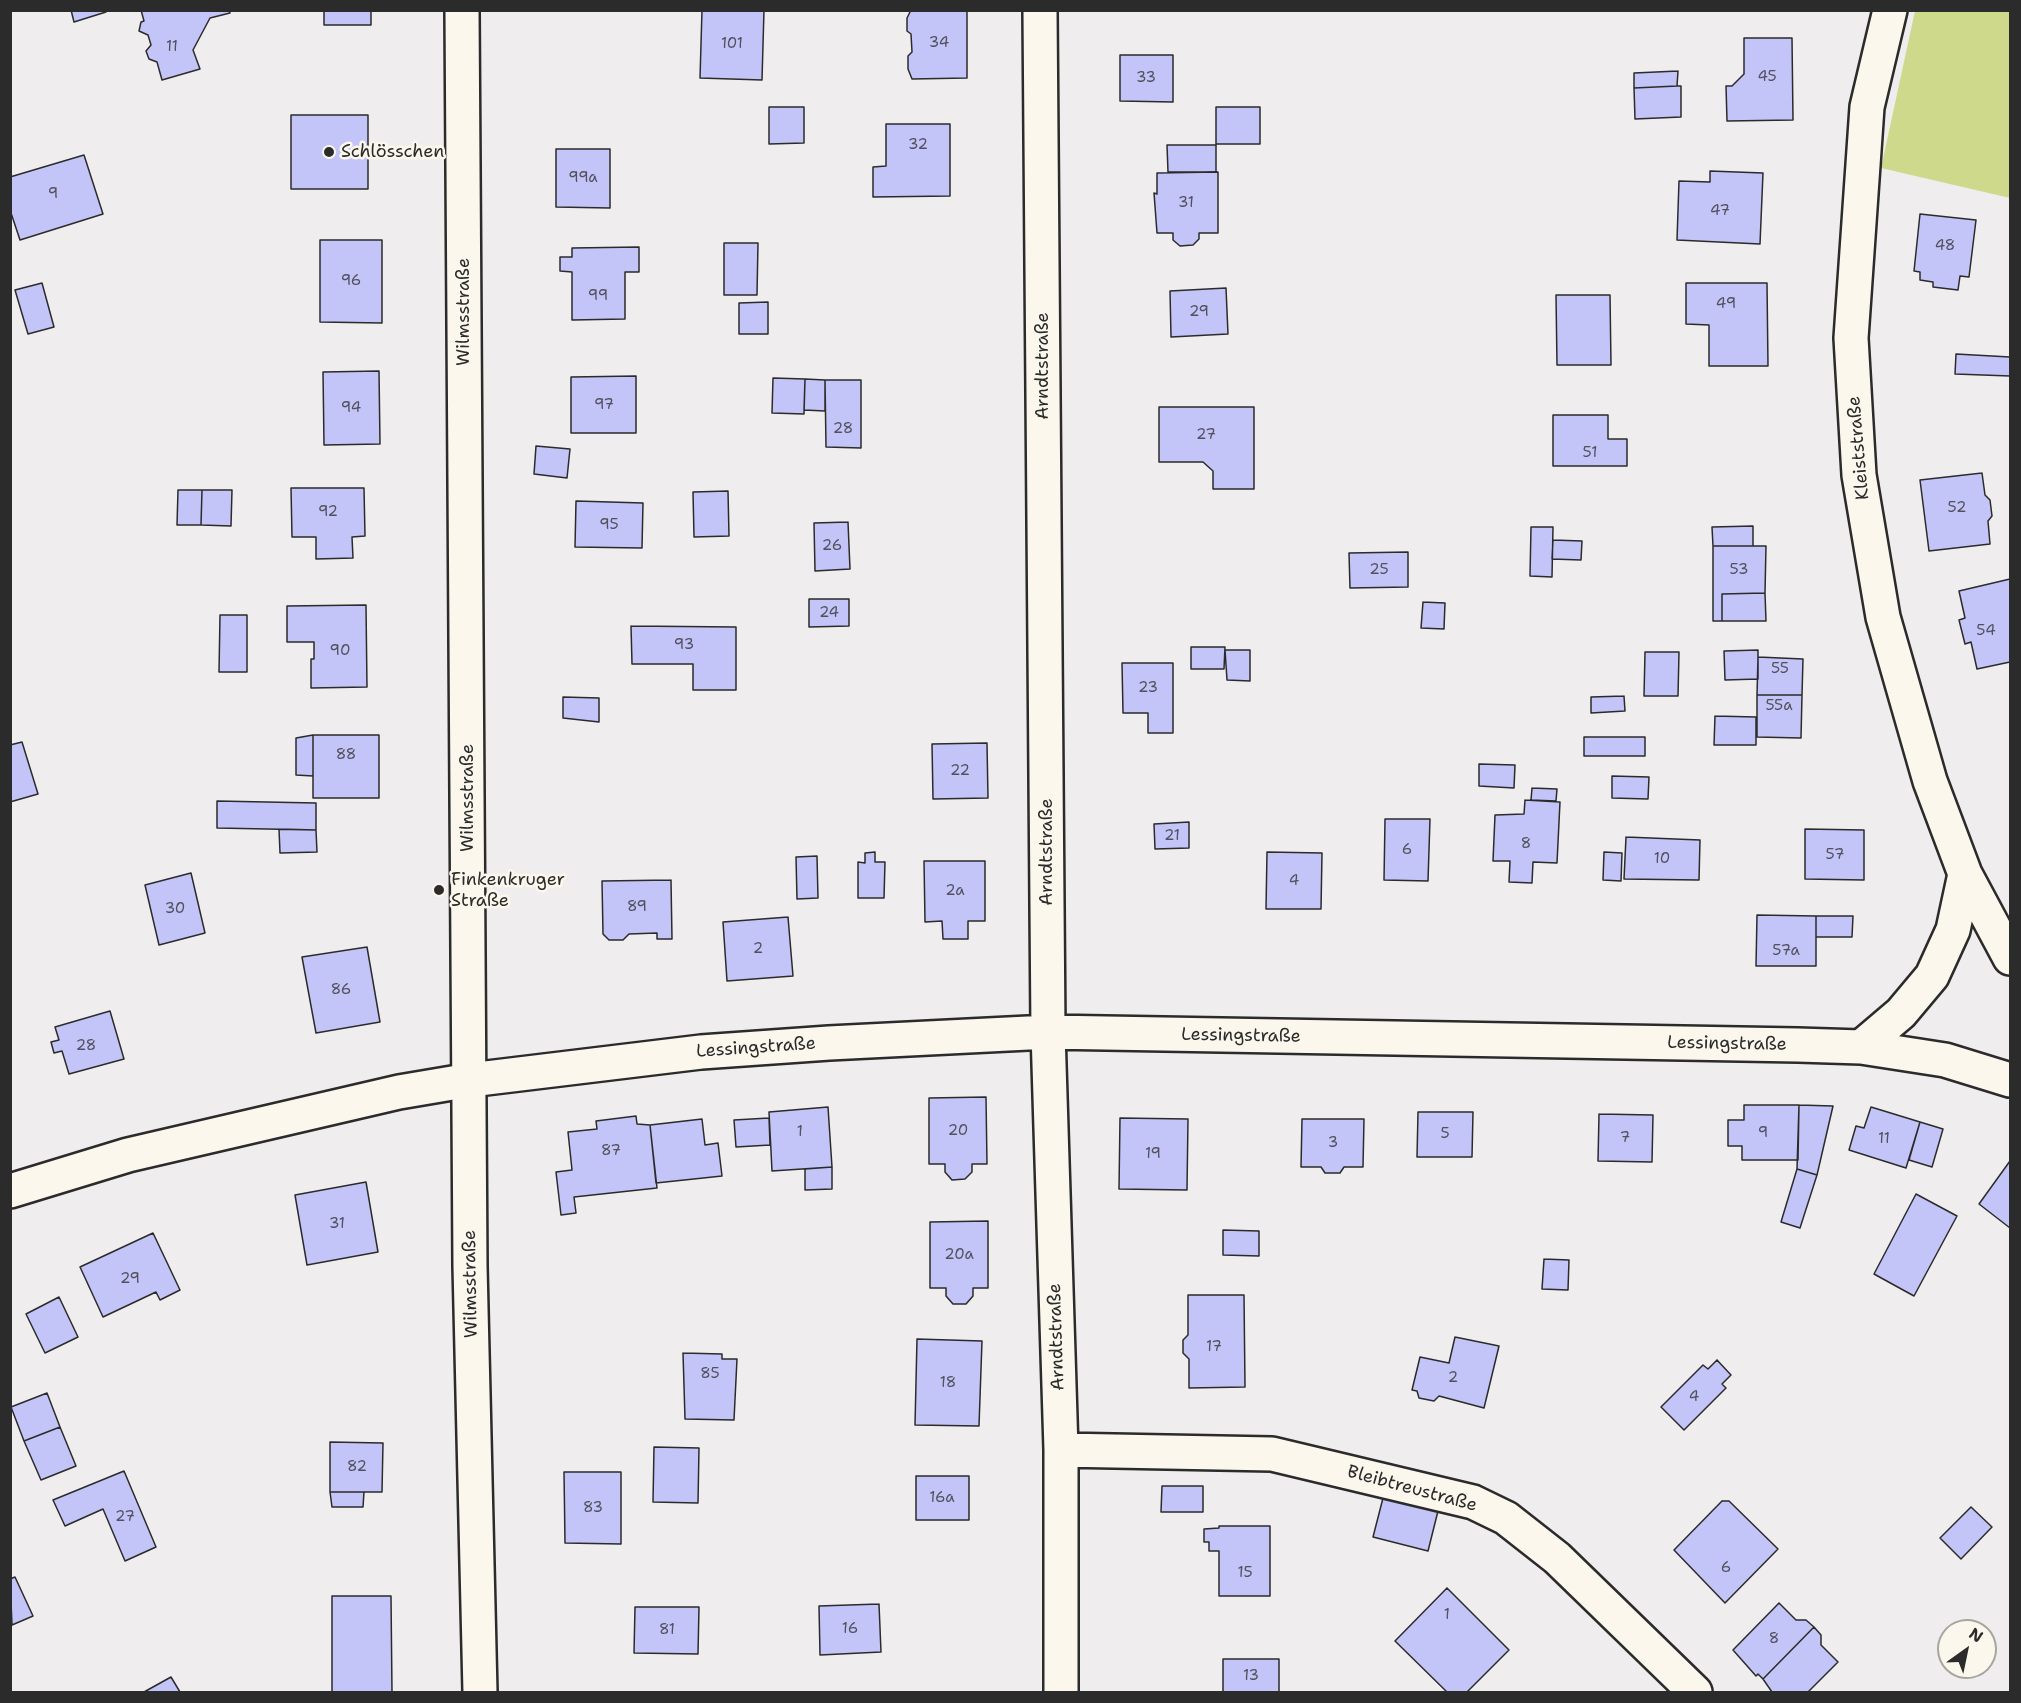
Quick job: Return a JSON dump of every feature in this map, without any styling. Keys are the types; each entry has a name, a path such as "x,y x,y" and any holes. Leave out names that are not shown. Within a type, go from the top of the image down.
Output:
{"street":[{"name":"Wilmsstraße","path":"462,10 470,1266 480,1692"},
{"name":"Arndtstraße","path":"1040,10 1048,1032 1061,1450 1061,1692"},
{"name":"Kleiststraße","path":"1890,10 1867,107 1851,338 1859,475 1883,617 1930,780 1965,874 2010,958"},
{"path":"1861,1047 1901,1013 1932,976 1953,930 1965,874"},
{"name":"Lessingstraße","path":"470,1080 701,1052 1048,1032 1861,1047 1946,1060 2010,1080"},
{"path":"10,1191 128,1155 399,1092 470,1080"},
{"name":"Bleibtreustraße","path":"1061,1450 1272,1454 1473,1502 1506,1518 1557,1558 1695,1692"}],"green space":[{"path":"1915,11 2010,11 2010,198 1881,168"}],"building":[{"path":"71,10 106,10 106,12 74,22"},
{"path":"141,10 229,10 230,13 210,18 193,50 200,69 162,80 157,62 149,59 146,51 151,45 148,35 139,31 141,22 144,21"},
{"path":"324,10 371,10 371,25 324,25"},
{"path":"702,10 764,10 762,80 700,78"},
{"path":"911,10 967,10 967,78 912,79 908,69 908,56 912,52 911,34 907,31 907,18"},
{"path":"1744,38 1792,38 1793,120 1727,121 1726,86 1732,86 1744,74"},
{"path":"1120,55 1173,55 1173,102 1120,101"},
{"path":"1678,71 1677,86 1634,88 1634,73"},
{"path":"1681,86 1681,117 1635,119 1634,88"},
{"path":"769,107 804,107 804,143 769,144"},
{"path":"1216,107 1260,107 1260,144 1216,144"},
{"name":"Schlösschen","path":"291,115 368,115 368,189 291,189"},
{"path":"886,124 950,124 950,196 873,197 873,167 886,166"},
{"path":"1167,145 1216,145 1216,172 1168,172"},
{"path":"556,149 610,149 610,208 556,207"},
{"path":"84,155 103,214 20,240 10,210 10,177"},
{"path":"1710,171 1763,173 1760,244 1677,240 1679,181 1710,182"},
{"path":"1218,172 1218,233 1199,233 1199,239 1193,245 1180,246 1173,240 1173,233 1157,233 1154,193 1157,194 1157,173"},
{"path":"1920,214 1976,220 1969,277 1960,276 1958,290 1933,287 1933,282 1920,280 1920,272 1914,271"},
{"path":"320,240 382,240 382,323 320,322"},
{"path":"724,243 758,243 757,295 724,295"},
{"path":"639,247 639,272 625,272 625,319 572,320 572,272 560,271 560,257 572,257 572,248"},
{"path":"42,283 54,327 28,334 15,290"},
{"path":"1686,283 1767,283 1768,366 1709,366 1709,325 1686,324"},
{"path":"1226,288 1228,334 1171,337 1170,291"},
{"path":"1556,295 1610,295 1611,365 1557,365"},
{"path":"768,302 768,334 739,334 739,303"},
{"path":"1956,354 2010,357 2010,376 1955,374"},
{"path":"379,371 380,444 324,445 323,372"},
{"path":"636,376 636,433 571,433 571,377"},
{"path":"773,378 805,379 804,414 772,413"},
{"path":"805,379 825,380 825,411 804,410"},
{"path":"825,380 861,380 861,448 826,447"},
{"path":"1159,407 1254,407 1254,489 1213,489 1213,471 1203,462 1159,462"},
{"path":"1553,415 1608,415 1608,439 1627,439 1627,466 1553,466"},
{"path":"536,446 570,449 567,478 534,474"},
{"path":"1982,473 1985,495 1990,500 1992,516 1988,521 1990,544 1929,551 1920,480"},
{"path":"291,488 364,488 365,536 352,537 353,558 316,559 316,537 292,537"},
{"path":"178,490 202,490 201,525 177,525"},
{"path":"202,490 232,490 231,526 201,525"},
{"path":"728,491 729,536 694,537 693,492"},
{"path":"576,501 643,503 642,548 575,547"},
{"path":"848,522 850,569 815,571 814,523"},
{"path":"1753,526 1753,546 1713,546 1712,527"},
{"path":"1531,527 1553,527 1552,577 1530,576"},
{"path":"1553,540 1582,541 1581,560 1552,559"},
{"path":"1713,546 1766,546 1765,593 1722,594 1722,621 1713,621"},
{"path":"1408,552 1408,587 1350,588 1349,553"},
{"path":"2010,579 2010,662 1977,669 1971,642 1965,644 1959,620 1965,618 1959,591"},
{"path":"1765,593 1766,621 1722,621 1722,594"},
{"path":"809,599 849,599 849,626 809,627"},
{"path":"1423,602 1445,603 1444,629 1421,628"},
{"path":"366,605 367,687 311,688 311,659 314,659 314,642 287,642 287,606"},
{"path":"220,615 247,615 247,672 219,672"},
{"path":"631,626 736,627 736,690 693,690 693,664 632,664"},
{"path":"1191,647 1225,647 1224,669 1191,669"},
{"path":"1225,650 1250,650 1250,681 1227,680"},
{"path":"1758,650 1758,679 1725,680 1724,651"},
{"path":"1645,652 1679,652 1678,696 1644,696"},
{"path":"1758,657 1803,659 1802,695 1757,695"},
{"path":"1122,663 1173,663 1173,733 1148,733 1148,713 1123,713"},
{"path":"1757,695 1802,695 1801,738 1757,737"},
{"path":"1624,696 1625,711 1591,713 1591,697"},
{"path":"563,697 599,698 599,722 563,718"},
{"path":"1715,716 1756,717 1756,745 1714,745"},
{"path":"313,735 313,776 296,775 296,738"},
{"path":"313,735 379,735 379,798 313,798"},
{"path":"1584,737 1645,737 1645,756 1584,756"},
{"path":"22,742 38,794 10,802 10,745"},
{"path":"987,743 988,798 933,799 932,744"},
{"path":"1479,764 1515,765 1514,788 1479,786"},
{"path":"1612,776 1649,777 1648,799 1612,798"},
{"path":"1532,788 1557,789 1556,801 1531,800"},
{"path":"1525,800 1560,802 1557,863 1533,862 1532,883 1509,882 1510,861 1493,861 1495,815 1524,814"},
{"path":"217,801 316,803 316,830 217,828"},
{"path":"1385,819 1430,819 1428,881 1384,880"},
{"path":"1189,822 1189,848 1155,849 1154,824"},
{"path":"279,829 316,830 317,852 280,853"},
{"path":"1805,829 1864,830 1864,880 1805,879"},
{"path":"1626,837 1700,840 1699,880 1624,879"},
{"path":"875,852 875,862 885,862 884,898 858,898 858,862 865,863 865,853"},
{"path":"1267,852 1322,853 1321,909 1266,909"},
{"path":"1604,852 1622,853 1621,881 1603,880"},
{"path":"817,856 818,898 797,899 796,857"},
{"path":"924,861 985,861 985,921 968,921 968,939 943,939 942,921 925,922"},
{"path":"191,873 205,933 159,945 145,885"},
{"path":"671,880 672,939 657,939 657,933 629,934 623,940 609,940 603,934 602,881"},
{"path":"1757,915 1816,916 1816,966 1756,966"},
{"path":"1816,916 1853,916 1852,937 1816,937"},
{"path":"788,917 793,976 727,981 723,922"},
{"path":"367,947 380,1022 316,1033 302,957"},
{"path":"110,1011 124,1059 69,1074 62,1051 54,1053 51,1042 59,1040 55,1027"},
{"path":"986,1097 987,1164 972,1164 972,1172 965,1179 952,1180 945,1172 945,1164 929,1164 929,1098"},
{"path":"1744,1105 1799,1105 1798,1160 1742,1160 1742,1146 1728,1146 1728,1120 1744,1120"},
{"path":"1799,1105 1833,1106 1817,1175 1797,1169"},
{"path":"828,1107 832,1167 772,1171 769,1112"},
{"path":"1871,1107 1920,1122 1906,1168 1849,1150 1856,1126 1864,1128"},
{"path":"1418,1112 1473,1112 1472,1157 1417,1157"},
{"path":"1599,1114 1653,1115 1652,1162 1598,1161"},
{"path":"636,1116 637,1124 650,1125 657,1188 574,1197 576,1213 561,1215 556,1172 572,1170 568,1132 597,1129 596,1121"},
{"path":"769,1118 770,1145 736,1147 734,1120"},
{"path":"1120,1118 1188,1119 1187,1190 1119,1189"},
{"path":"702,1119 705,1145 718,1143 722,1176 656,1183 650,1125"},
{"path":"1302,1119 1364,1119 1363,1167 1344,1167 1340,1173 1325,1173 1321,1167 1301,1167"},
{"path":"1920,1122 1943,1129 1932,1167 1909,1160"},
{"path":"2010,1161 2010,1228 1979,1204"},
{"path":"832,1167 832,1189 805,1190 805,1169"},
{"path":"1797,1169 1817,1175 1800,1228 1781,1222"},
{"path":"366,1182 378,1252 307,1265 295,1195"},
{"path":"1916,1194 1957,1216 1914,1296 1874,1274"},
{"path":"988,1221 988,1288 973,1288 973,1296 966,1304 953,1304 946,1296 946,1288 930,1288 930,1222"},
{"path":"1223,1230 1259,1231 1259,1256 1223,1255"},
{"path":"153,1233 180,1290 160,1300 156,1292 103,1317 80,1267"},
{"path":"1544,1259 1569,1260 1568,1290 1542,1289"},
{"path":"1188,1295 1244,1295 1245,1387 1189,1388 1189,1359 1183,1353 1183,1340 1188,1335"},
{"path":"59,1297 78,1337 45,1353 26,1314"},
{"path":"1455,1337 1499,1346 1484,1408 1439,1396 1434,1401 1419,1398 1417,1391 1412,1390 1420,1357 1449,1363"},
{"path":"917,1339 982,1341 979,1426 915,1425"},
{"path":"683,1353 722,1354 722,1359 737,1359 734,1420 685,1419"},
{"path":"1717,1360 1731,1375 1722,1384 1726,1388 1684,1430 1661,1407 1703,1365 1708,1369"},
{"path":"47,1393 60,1427 24,1441 11,1407"},
{"path":"60,1427 76,1466 41,1480 24,1441"},
{"path":"330,1442 383,1443 382,1492 330,1492"},
{"path":"654,1447 699,1448 698,1503 653,1502"},
{"path":"124,1471 156,1547 125,1561 103,1509 65,1526 53,1500"},
{"path":"564,1472 621,1472 621,1544 565,1543"},
{"path":"916,1476 969,1476 969,1520 916,1520"},
{"path":"1162,1486 1203,1486 1203,1512 1161,1512"},
{"path":"330,1492 364,1492 363,1507 332,1507"},
{"path":"1383,1498 1438,1511 1428,1551 1373,1537"},
{"path":"1722,1501 1729,1501 1778,1549 1725,1603 1674,1550"},
{"path":"1971,1507 1992,1527 1961,1559 1940,1538"},
{"path":"1219,1526 1270,1526 1270,1596 1219,1596 1219,1551 1209,1551 1209,1542 1204,1542 1204,1529 1219,1528"},
{"path":"15,1577 33,1616 12,1625 10,1579"},
{"path":"1447,1588 1509,1650 1467,1692 1447,1692 1395,1641"},
{"path":"332,1596 391,1596 392,1692 332,1692"},
{"path":"1779,1603 1796,1620 1806,1620 1814,1627 1763,1679 1758,1674 1756,1676 1733,1650"},
{"path":"879,1604 881,1652 820,1655 819,1606"},
{"path":"635,1607 699,1607 698,1654 634,1653"},
{"path":"1814,1627 1821,1635 1821,1645 1838,1662 1808,1692 1772,1692 1763,1679"},
{"path":"1223,1659 1279,1659 1279,1692 1223,1692"},
{"path":"171,1677 180,1692 144,1692"}],"place":[{"name":"Schlösschen","path":"329,152"},
{"name":"Finkenkruger Straße","path":"439,890"}]}
